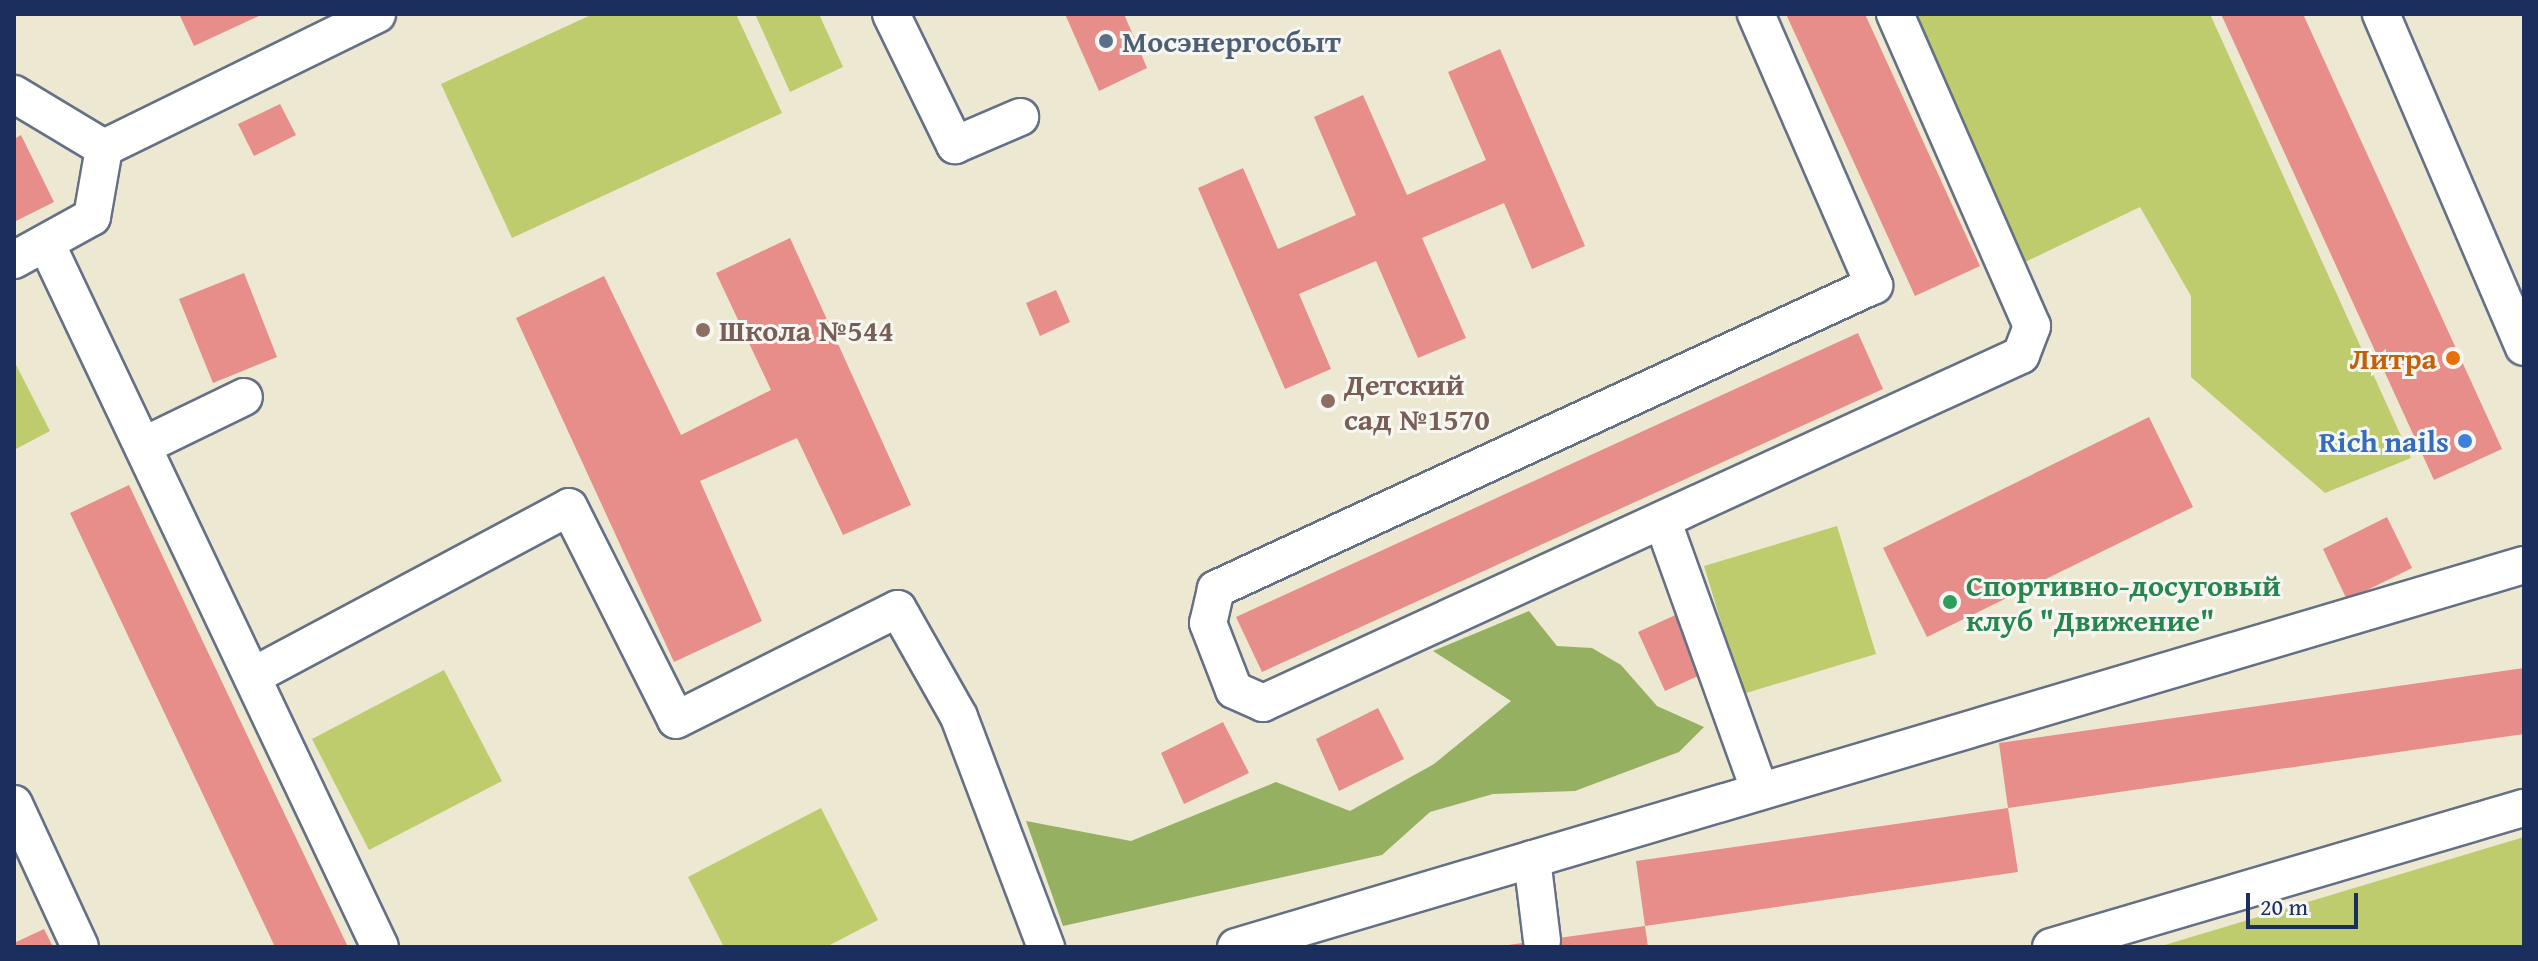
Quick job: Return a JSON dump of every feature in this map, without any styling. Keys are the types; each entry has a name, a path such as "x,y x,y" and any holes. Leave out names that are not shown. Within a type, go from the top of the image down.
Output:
{"lane":[{"path":"104,148 377,14"},
{"path":"891,14 955,145 1020,117"},
{"path":"1756,14 1874,285 1216,589 1208,623 1234,690 1263,703 1663,522 2021,355 2032,326 1895,14"},
{"path":"2381,14 2524,347"},
{"path":"14,94 104,148"},
{"path":"14,260 92,217 104,148"},
{"path":"46,243 380,947"},
{"path":"143,446 244,397"},
{"path":"253,676 569,507 676,720 898,609 959,717 1046,947"},
{"path":"1663,522 1760,791"},
{"path":"1236,947 2524,565"},
{"path":"14,804 80,947"},
{"path":"2051,947 2524,808"},
{"path":"1532,859 1542,940"}],"green space":[{"path":"593,14 736,14 782,113 512,238 441,84"},
{"path":"755,14 819,14 843,67 790,92"},
{"path":"1911,14 2210,14 2411,458 2325,493 2191,377 2191,296 2140,207 2021,264"},
{"path":"14,361 50,431 14,450"},
{"path":"1837,526 1876,654 1743,694 1704,566"},
{"path":"1529,611 1557,646 1592,648 1621,665 1657,706 1704,727 1679,752 1575,791 1493,794 1430,812 1382,855 1063,926 1026,821 1131,841 1276,782 1350,811 1434,764 1511,701 1433,651"},
{"path":"444,670 502,781 369,850 312,739"},
{"path":"821,808 878,920 826,947 724,947 688,877"},
{"path":"2524,837 2524,947 2158,947"}],"building":[{"path":"179,14 263,14 194,46"},
{"name":"Мосэнергосбыт","path":"1065,14 1124,14 1147,68 1099,91"},
{"path":"1786,14 1865,14 1980,266 1915,296"},
{"path":"2221,14 2303,14 2502,449 2434,480"},
{"path":"1500,49 1585,246 1532,269 1504,203 1422,238 1466,338 1418,358 1376,261 1299,294 1331,369 1285,389 1198,188 1243,168 1278,249 1356,215 1314,117 1363,95 1407,195 1486,160 1448,72"},
{"path":"280,104 296,135 254,156 238,124"},
{"path":"21,135 54,202 14,222 14,139"},
{"path":"790,238 911,505 843,535 797,438 700,481 762,621 674,662 516,318 604,276 681,435 771,390 716,273"},
{"path":"244,273 277,357 213,383 179,299"},
{"path":"1056,290 1070,322 1040,336 1026,303"},
{"path":"1858,333 1883,389 1262,672 1236,617"},
{"path":"2149,417 2193,507 1927,637 1883,548"},
{"path":"129,485 348,947 275,947 70,513"},
{"path":"2387,517 2412,568 2347,600 2323,549"},
{"path":"1682,612 1709,671 1665,691 1638,632"},
{"path":"2524,668 2524,734 2008,808 1999,743"},
{"path":"1378,708 1404,759 1339,791 1316,739"},
{"path":"1223,722 1249,773 1184,804 1161,753"},
{"path":"2008,808 2018,872 1645,926 1636,861"},
{"path":"1645,926 1648,947 1508,945"},
{"path":"44,929 53,947 14,947 14,943"}],"place":[{"name":"Мосэнергосбыт","path":"1106,41"},
{"name":"Школа №544","path":"703,330"},
{"name":"Литра","path":"2453,358"},
{"name":"Детский сад №1570","path":"1328,401"},
{"name":"Rich nails","path":"2465,441"},
{"name":"Спортивно-досуговый клуб \"Движение\"","path":"1950,602"}]}
